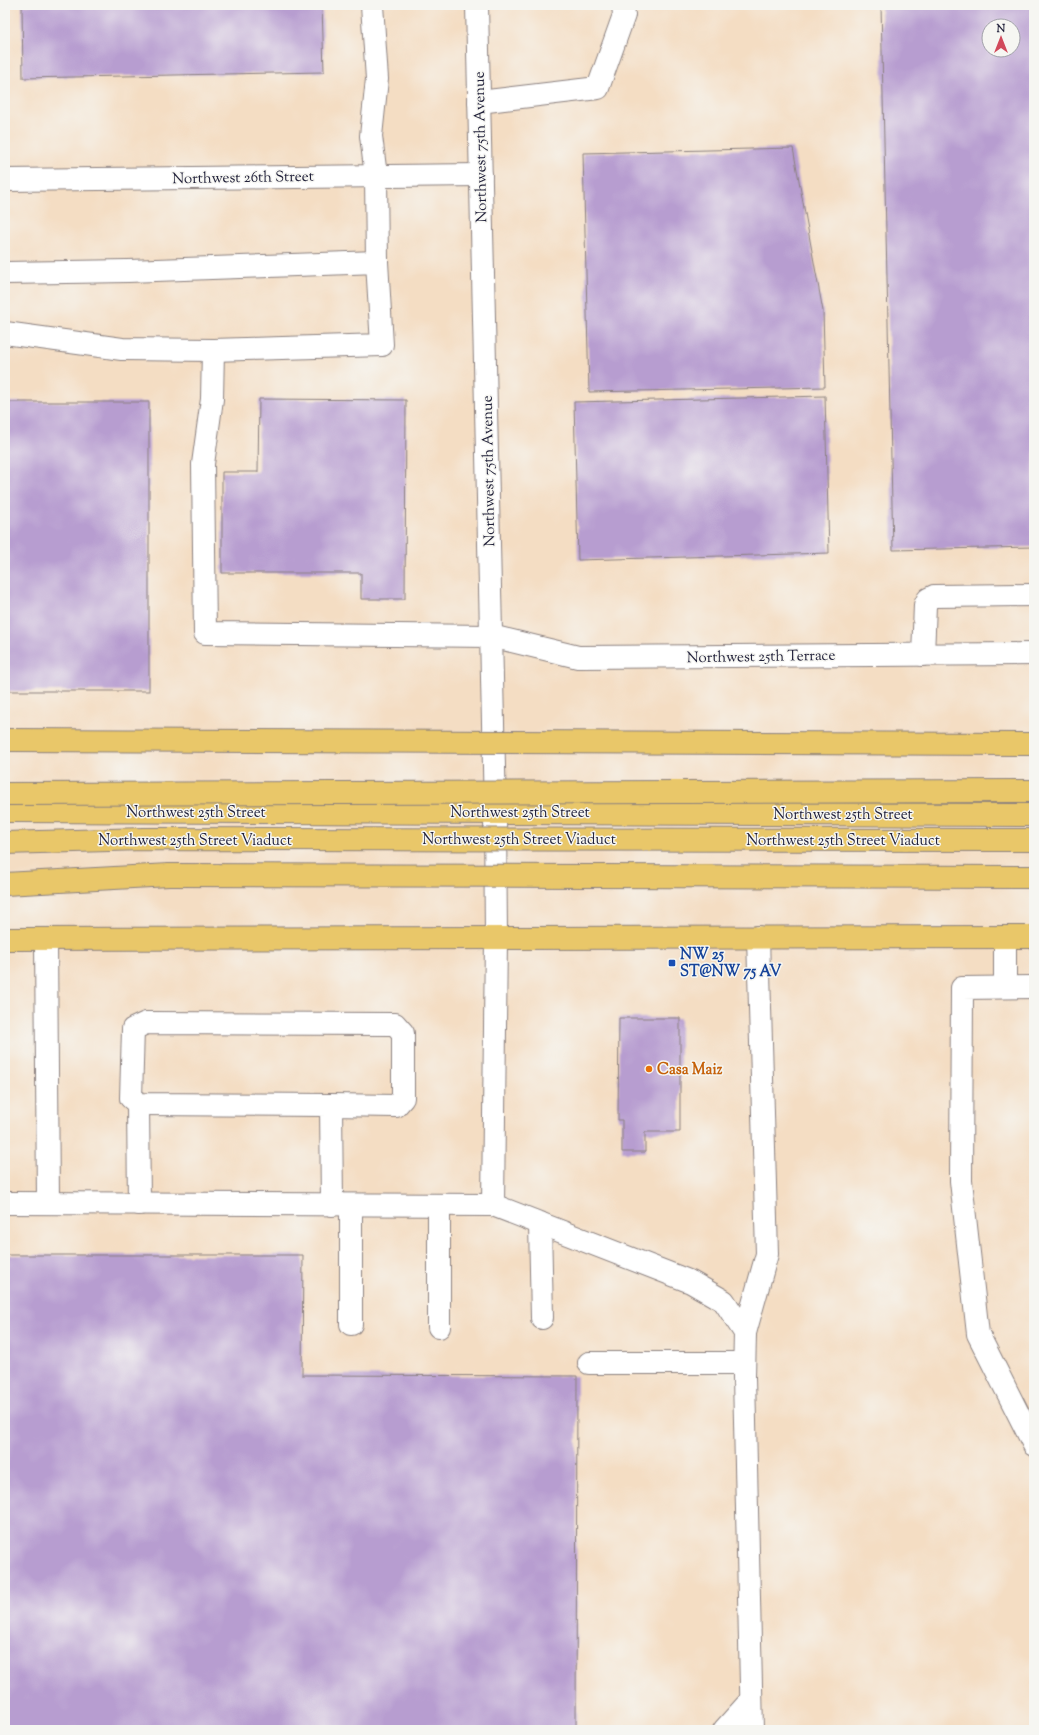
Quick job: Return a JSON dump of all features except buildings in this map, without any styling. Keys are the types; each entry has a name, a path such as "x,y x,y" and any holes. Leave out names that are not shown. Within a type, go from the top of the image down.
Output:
{"main road":[{"path":"5,740 1034,744"},
{"path":"5,794 1034,790"},
{"name":"Northwest 25th Street","path":"5,811 1034,815"},
{"name":"Northwest 25th Street Viaduct","path":"5,843 144,839 1034,840"},
{"path":"5,884 170,875 1034,877"},
{"path":"5,939 1034,936"}],"street":[{"path":"5,333 122,349 212,350 382,345 377,262 376,176 371,136 377,79 372,5"},
{"name":"Northwest 75th Avenue","path":"477,5 496,812 493,1205"},
{"path":"479,102 598,88 624,15 623,5"},
{"name":"Northwest 26th Street","path":"5,180 481,174"},
{"path":"5,273 128,271 377,262"},
{"name":"Northwest 25th Terrace","path":"212,350 212,399 203,464 205,633 491,636 578,658 1034,654"},
{"path":"923,655 925,605 928,600 934,596 1034,595"},
{"path":"752,1730 744,1363 745,1333 767,1254 758,937"},
{"path":"1005,937 1005,987"},
{"path":"46,939 48,1203"},
{"path":"1034,987 962,988 961,1181 978,1334 1034,1445"},
{"path":"146,1023 395,1024 403,1033 403,1098 396,1106 331,1105 138,1104 131,1098 133,1029 146,1023"},
{"path":"138,1104 139,1204"},
{"path":"331,1105 351,1324"},
{"path":"5,1203 493,1205 691,1282 724,1302 745,1333"},
{"path":"439,1205 439,1327"},
{"path":"540,1222 542,1318"},
{"path":"589,1363 744,1363"},
{"path":"724,1730 752,1700"}],"place":[{"name":"NW 25 ST@NW 75 AV","path":"672,963"},
{"name":"Casa Maiz","path":"649,1069"}]}
